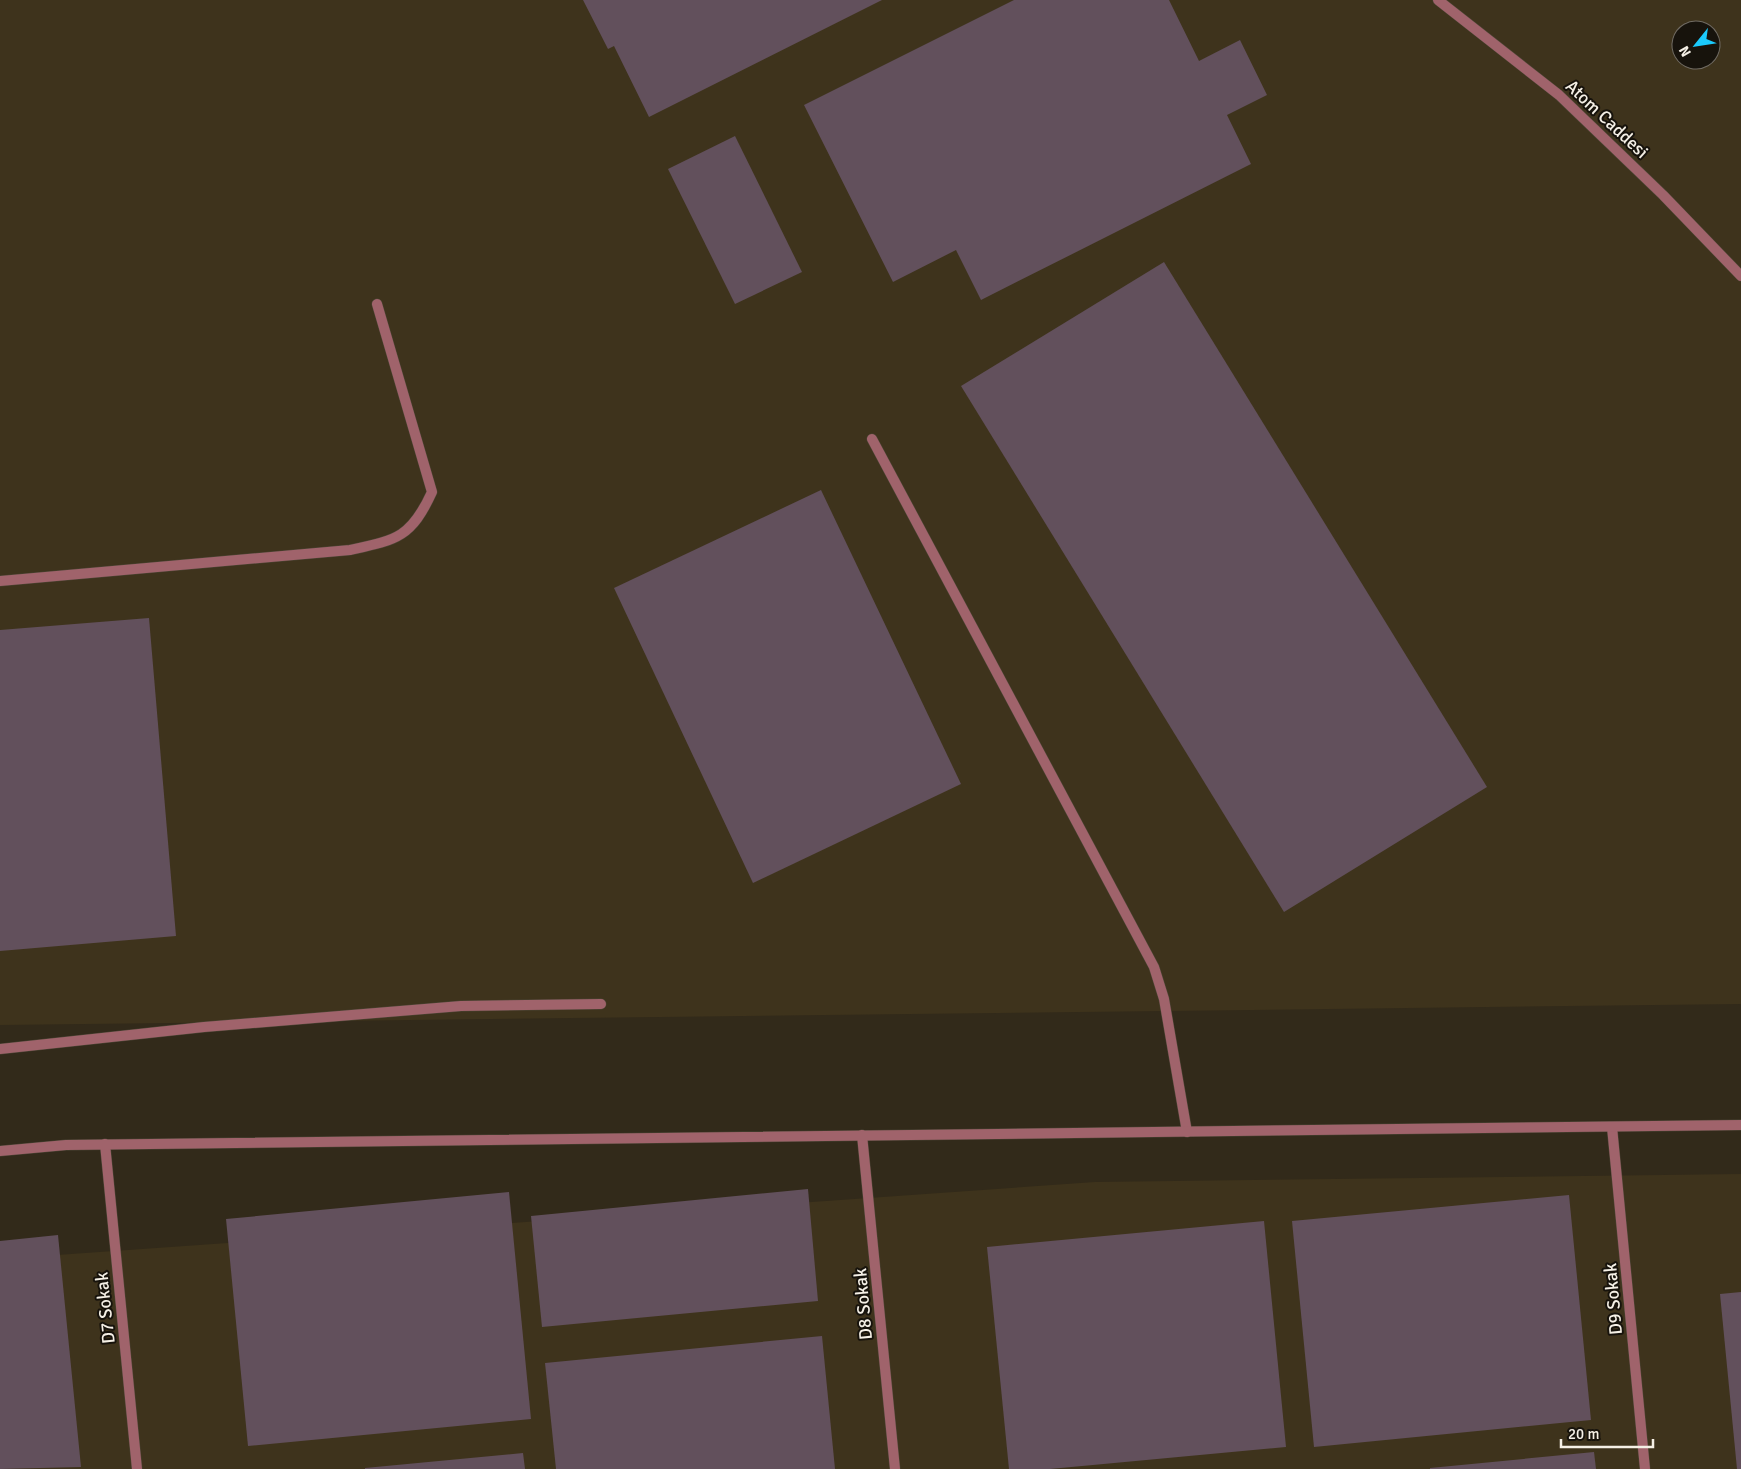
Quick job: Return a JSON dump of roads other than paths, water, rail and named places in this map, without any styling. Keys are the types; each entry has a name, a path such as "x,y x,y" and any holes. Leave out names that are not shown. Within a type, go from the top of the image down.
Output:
{"street":[{"name":"Atom Caddesi","path":"1438,0 1559,95 1663,195 1741,276"},
{"path":"0,581 350,550 388,542 408,531 422,514 432,492 377,304"},
{"path":"872,439 1154,967 1164,999 1187,1132"},
{"path":"0,1049 204,1026 461,1006 600,1004"},
{"path":"0,1151 66,1145 105,1144 1741,1125"},
{"name":"D9 Sokak","path":"1612,1127 1645,1469"},
{"name":"D8 Sokak","path":"862,1135 895,1469"},
{"name":"D7 Sokak","path":"105,1144 137,1469"}]}
